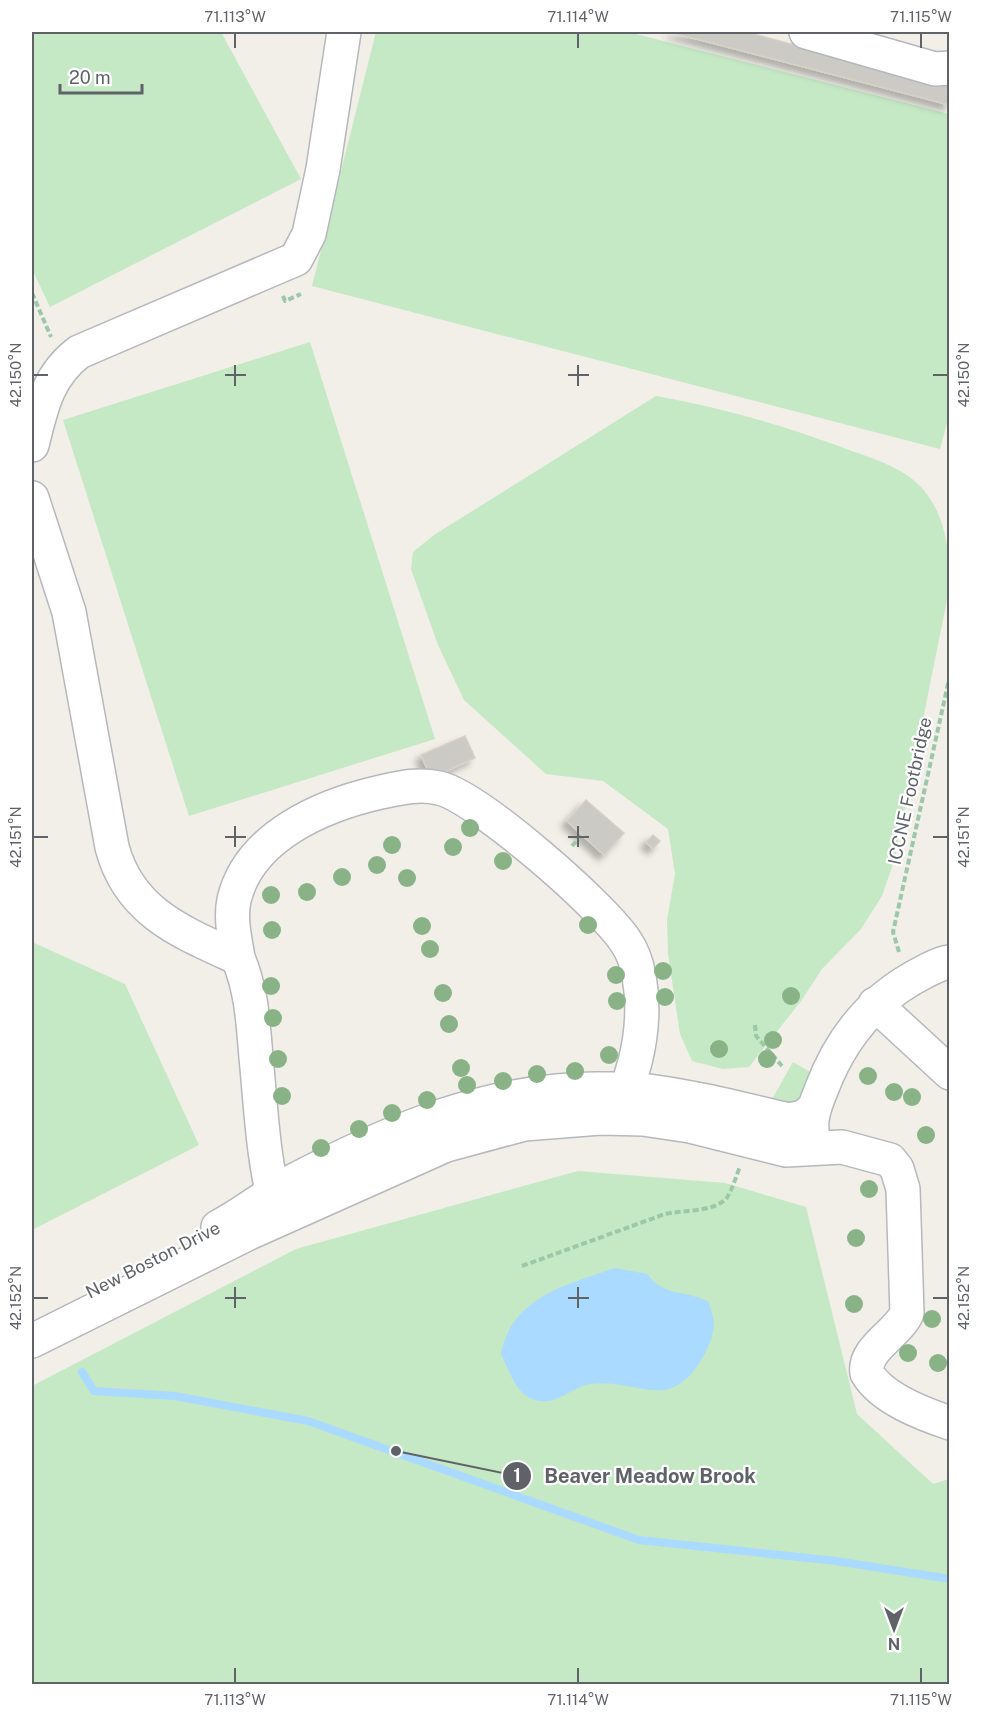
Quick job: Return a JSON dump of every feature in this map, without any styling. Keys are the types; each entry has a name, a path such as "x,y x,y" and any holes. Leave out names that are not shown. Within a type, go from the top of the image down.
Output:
{"lane":[{"path":"32,445 36,419 47,390 63,365 79,352 101,340 296,259 309,234 344,32"},
{"path":"806,32 935,69 950,68"},
{"path":"32,498 69,612 112,847 123,879 150,910 238,958"},
{"path":"624,1103 635,1061 641,1014 639,977 627,943 596,908 488,814 462,796 440,788 413,786 353,800 296,824 266,848 246,871 234,900 232,920 238,958 253,1006 266,1167 276,1206 358,1149 448,1112 501,1099 555,1090 624,1103 690,1126 786,1150 842,1147"},
{"path":"950,962 917,976 875,1005 833,1059 814,1108 811,1123 815,1136 823,1142 890,1160 897,1169 903,1189 907,1312 902,1322 868,1359 867,1373 873,1382 897,1399 950,1423"},
{"path":"875,1005 950,1073"},
{"path":"624,1103 681,1097 789,1120 804,1117 814,1108"},
{"name":"New Boston Drive","path":"32,1341 249,1233 276,1206"},
{"name":"New Boston Drive","path":"32,1321 241,1216 276,1206"}],"path":[{"path":"32,293 63,365"},
{"path":"285,301 301,294"},
{"name":"ICCNE Footbridge","path":"917,976 893,940 950,675"},
{"path":"755,1025 756,1036 782,1066"},
{"path":"522,1266 665,1214 688,1209 711,1209 726,1198 742,1161"}],"green space":[{"path":"32,32 221,32 301,179 50,307 32,269"},
{"path":"376,32 628,32 949,114 950,412 940,449 312,286"},
{"path":"310,342 435,739 189,816 63,420"},
{"path":"656,396 706,406 778,426 887,464 905,474 921,487 936,510 942,523 949,562 949,590 895,858 882,896 861,929 822,969 801,1001 749,1067 723,1069 692,1061 680,1034 668,954 667,920 675,874 668,829 603,781 546,774 464,700 438,645 411,569 413,552 434,535"},
{"path":"32,942 125,984 199,1145 32,1230"},
{"path":"793,1062 812,1073 802,1107 771,1101"},
{"path":"578,1171 725,1183 806,1207 857,1414 933,1484 949,1479 949,1684 32,1684 32,1386 296,1249"}],"water":[{"path":"615,1268 647,1274 661,1287 709,1302 714,1325 709,1344 698,1365 682,1382 664,1390 600,1383 585,1385 547,1401 532,1399 525,1395 515,1383 501,1354 507,1334 517,1318 529,1306 561,1287"}],"building":[{"path":"670,32 746,32 950,86 950,105"},
{"path":"465,736 475,758 431,778 421,755"},
{"path":"586,800 624,833 604,855 567,821"},
{"path":"653,835 660,841 653,849 646,842"}],"waterway":[{"path":"82,1372 94,1391 175,1396 308,1421 639,1540 836,1561 950,1579"}],"place":[{"name":"Beaver Meadow Brook","path":"396,1451"}]}
